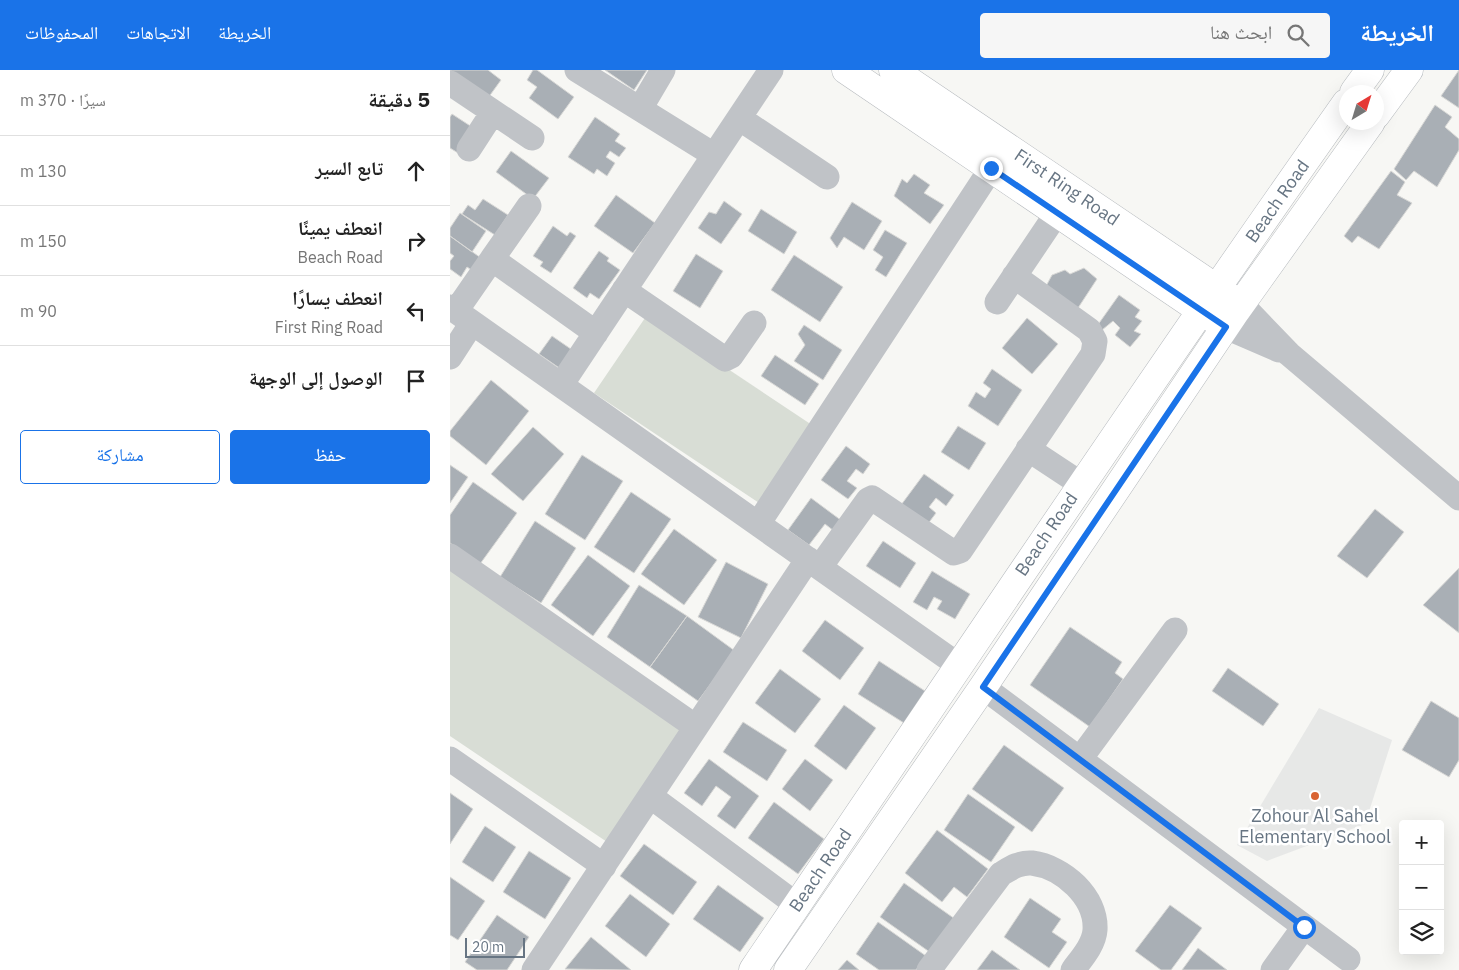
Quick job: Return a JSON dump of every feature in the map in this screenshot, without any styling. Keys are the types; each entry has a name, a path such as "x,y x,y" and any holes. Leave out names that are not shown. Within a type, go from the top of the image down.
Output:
{"main road":[{"name":"First Ring Road","path":"846,70 1226,327"},
{"name":"First Ring Road","path":"893,70 1241,304"},
{"path":"1359,85 1370,70"},
{"path":"1384,104 1409,70"},
{"name":"Beach Road","path":"753,970 1080,484 1339,113"},
{"name":"Beach Road","path":"788,970 983,687 1241,304 1365,130"}],"street":[{"path":"577,70 714,155"},
{"path":"640,109 663,70"},
{"path":"561,385 771,70"},
{"path":"450,83 532,138"},
{"path":"468,149 493,112"},
{"path":"739,118 827,177"},
{"path":"758,524 1006,146"},
{"path":"450,357 459,314 492,259 529,206"},
{"path":"997,302 1057,213"},
{"path":"492,259 596,333"},
{"path":"534,970 696,727 814,563 868,500 872,498 954,553 960,551 1093,354 1095,341 1089,330 1014,276"},
{"path":"624,290 725,358 731,356 754,322"},
{"path":"1241,304 1289,354 1459,498"},
{"path":"459,314 958,665"},
{"path":"1226,327 1289,354"},
{"path":"1028,449 1080,484"},
{"path":"450,556 696,727"},
{"path":"1080,759 1175,630"},
{"path":"983,687 1348,958"},
{"path":"450,760 604,866"},
{"path":"650,796 797,904"},
{"path":"929,970 1000,874 1014,865 1032,863 1051,868 1070,879 1084,896 1093,912 1095,931 1091,944 1073,970"},
{"path":"1273,970 1304,927"}],"shaded area":[{"path":"647,315 821,431 768,509 594,393"},
{"path":"450,570 693,734 616,848 450,736"},
{"path":"1319,708 1392,740 1365,824 1267,861 1237,845"}],"building":[{"path":"450,70 488,70 501,80 488,98"},
{"path":"533,70 537,70 574,97 558,119 529,98 537,87 527,80"},
{"path":"605,70 647,70 634,90"},
{"path":"1459,70 1459,108 1441,96"},
{"path":"1435,105 1452,117 1445,127 1459,139 1459,150 1437,187 1414,171 1406,180 1394,169"},
{"path":"452,114 475,129 458,153 450,148 450,117"},
{"path":"595,117 620,134 615,141 626,148 619,157 610,151 606,157 615,163 607,176 597,169 594,174 568,157"},
{"path":"511,151 549,178 533,199 496,172"},
{"path":"1391,171 1405,182 1397,195 1412,203 1379,249 1358,236 1352,243 1344,236"},
{"path":"914,174 930,185 924,193 944,205 930,224 894,196 902,179 907,183"},
{"path":"616,195 655,223 633,253 594,226"},
{"path":"483,199 508,215 495,235 462,214 468,205 475,210"},
{"path":"724,201 742,214 721,244 698,228 709,212 716,214"},
{"path":"852,202 882,221 864,250 844,237 837,248 830,238"},
{"path":"761,209 797,232 784,254 748,231"},
{"path":"460,213 486,231 472,252 450,236 450,228"},
{"path":"553,226 567,236 570,232 576,236 551,273 540,266 543,262 533,256"},
{"path":"885,230 907,243 886,277 875,270 883,257 873,250"},
{"path":"450,236 481,258 473,271 467,267 461,277 450,269 450,261 454,256 450,253"},
{"path":"599,251 609,258 607,261 620,270 599,299 590,293 587,298 573,288"},
{"path":"696,254 723,271 700,308 673,291"},
{"path":"794,255 843,287 820,322 771,290"},
{"path":"1084,268 1097,279 1078,308 1045,288 1052,275 1065,270 1070,274"},
{"path":"1119,295 1140,310 1135,317 1142,321 1134,331 1141,334 1130,347 1115,335 1120,328 1113,321 1102,330 1097,326"},
{"path":"1027,318 1058,344 1032,374 1002,348"},
{"path":"804,325 842,350 823,380 794,361 805,345 798,334"},
{"path":"552,336 581,356 568,374 539,354"},
{"path":"775,355 819,384 805,405 761,376"},
{"path":"992,369 1022,390 998,426 968,406 976,392 985,398 991,389 983,383"},
{"path":"491,380 529,411 486,465 450,436 450,431"},
{"path":"958,426 986,443 969,470 941,452"},
{"path":"533,427 564,454 523,501 491,474"},
{"path":"846,446 870,464 863,474 856,469 847,481 857,488 848,499 821,480"},
{"path":"582,455 623,481 585,540 545,514"},
{"path":"450,465 468,477 450,503"},
{"path":"924,474 954,495 946,506 936,498 929,507 936,513 927,525 901,505"},
{"path":"473,482 517,513 480,564 450,543 450,515"},
{"path":"631,492 671,519 634,573 594,547"},
{"path":"811,498 842,521 834,531 825,524 809,545 788,530"},
{"path":"1375,509 1404,532 1367,578 1337,556"},
{"path":"535,521 576,548 541,603 500,577"},
{"path":"674,529 717,560 684,605 641,574"},
{"path":"883,541 916,563 900,588 866,566"},
{"path":"588,555 630,586 593,636 551,605"},
{"path":"726,562 768,584 741,638 698,617"},
{"path":"1459,568 1459,633 1423,605"},
{"path":"932,571 970,594 955,619 937,609 942,601 934,597 927,610 913,602"},
{"path":"639,585 687,616 650,667 607,637"},
{"path":"687,616 735,651 698,701 650,667"},
{"path":"825,620 864,648 840,680 802,651"},
{"path":"1070,627 1122,662 1115,673 1123,679 1090,727 1030,685"},
{"path":"879,661 925,691 904,723 858,694"},
{"path":"1228,668 1279,704 1263,726 1212,691"},
{"path":"780,669 821,699 795,733 755,703"},
{"path":"1431,701 1459,718 1459,760 1449,777 1402,750"},
{"path":"844,705 876,728 846,770 814,746"},
{"path":"743,722 787,750 767,781 723,752"},
{"path":"1004,745 1064,788 1032,832 972,789"},
{"path":"709,759 759,796 735,829 717,816 731,797 716,786 702,806 684,793"},
{"path":"805,759 833,780 810,811 782,789"},
{"path":"450,793 473,809 450,844"},
{"path":"968,794 1015,827 991,862 944,830"},
{"path":"774,802 824,839 798,874 748,838"},
{"path":"485,826 516,847 493,882 462,862"},
{"path":"937,830 988,869 967,897 954,887 942,902 905,873"},
{"path":"644,844 697,882 673,915 620,876"},
{"path":"529,851 571,878 545,919 503,892"},
{"path":"450,877 485,901 458,940 450,935"},
{"path":"904,883 955,919 931,953 880,917"},
{"path":"718,885 764,918 740,952 693,919"},
{"path":"630,894 670,924 646,957 605,926"},
{"path":"1030,898 1061,919 1052,932 1067,942 1049,968 1004,937"},
{"path":"1170,905 1202,928 1171,970 1161,970 1135,951"},
{"path":"497,915 529,937 507,970 477,970 465,962"},
{"path":"878,922 926,956 916,970 879,970 856,954"},
{"path":"591,937 631,970 565,969"},
{"path":"1198,948 1227,970 1182,970"},
{"path":"992,950 1020,970 977,970"},
{"path":"847,960 859,970 838,970"}],"place":[{"name":"Zohour Al Sahel Elementary School","path":"1315,796"}],"route":[{"path":"991,168 1226,327 983,687 1304,927"}]}
